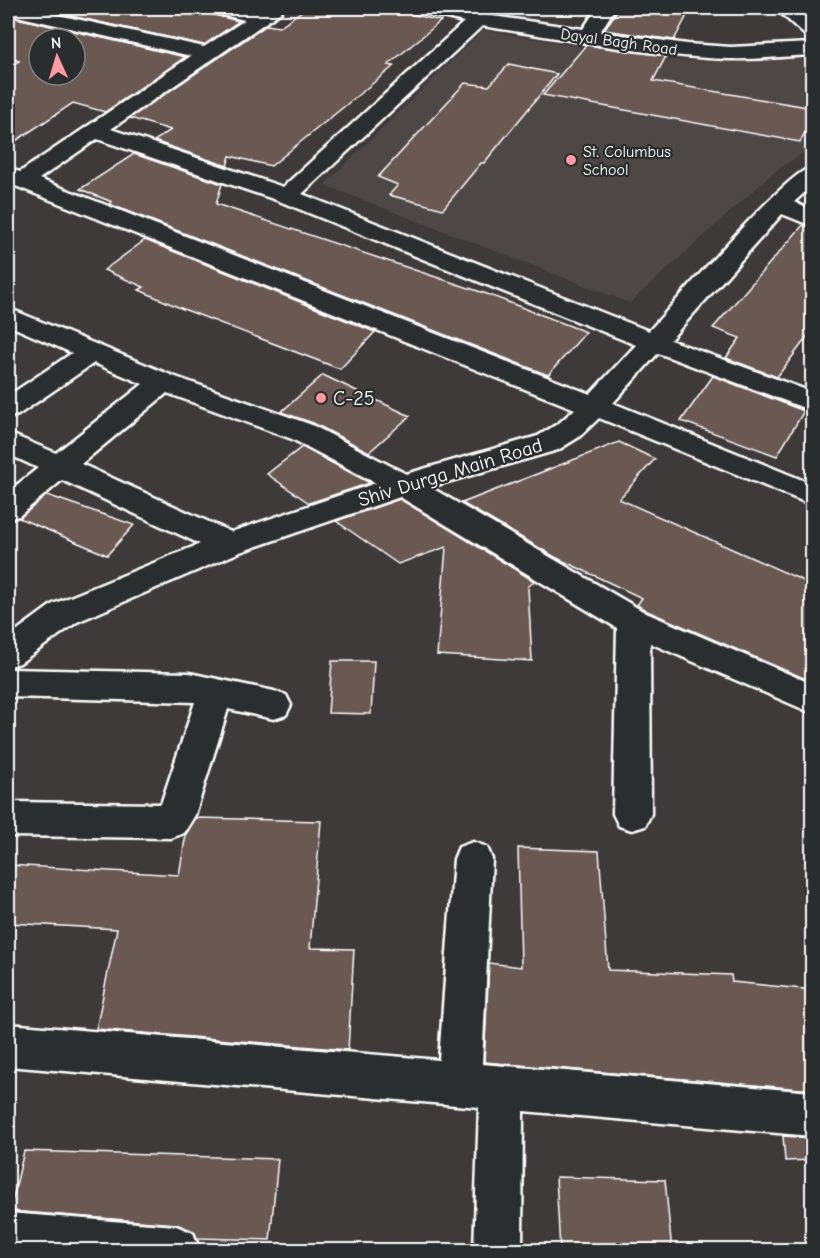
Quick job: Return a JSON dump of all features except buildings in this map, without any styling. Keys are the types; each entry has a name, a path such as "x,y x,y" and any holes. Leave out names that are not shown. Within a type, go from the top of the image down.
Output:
{"street":[{"path":"216,8 266,12"},
{"name":"Dayal Bagh Road","path":"427,8 478,20 687,50 731,53 813,49"},
{"path":"587,37 606,8"},
{"path":"784,8 813,31"},
{"path":"8,9 207,54"},
{"path":"15,178 95,131 266,12"},
{"path":"287,196 478,20"},
{"path":"95,131 287,196 652,342 813,402"},
{"name":"Shiv Durga Main Road","path":"8,654 65,613 229,544 403,485 549,443 569,430 595,406 779,204 813,174"},
{"path":"15,178 595,406 813,495"},
{"path":"779,204 813,219"},
{"path":"8,316 163,382 302,432 403,485 634,622 813,699"},
{"path":"8,409 92,352"},
{"path":"8,508 163,382"},
{"path":"8,443 229,544"},
{"path":"632,814 634,622"},
{"path":"8,683 160,685 216,692 274,705"},
{"path":"8,819 171,821 176,815 216,692"},
{"path":"473,859 480,1084 498,1251"},
{"path":"8,1045 813,1114"},
{"path":"8,1237 176,1251"}],"shaded area":[{"name":"St. Columbus School","path":"483,30 656,60 726,61 812,57 812,147 773,173 630,303 324,185"}],"place":[{"name":"St. Columbus School","path":"571,160"},
{"name":"C-25","path":"321,398"}]}
